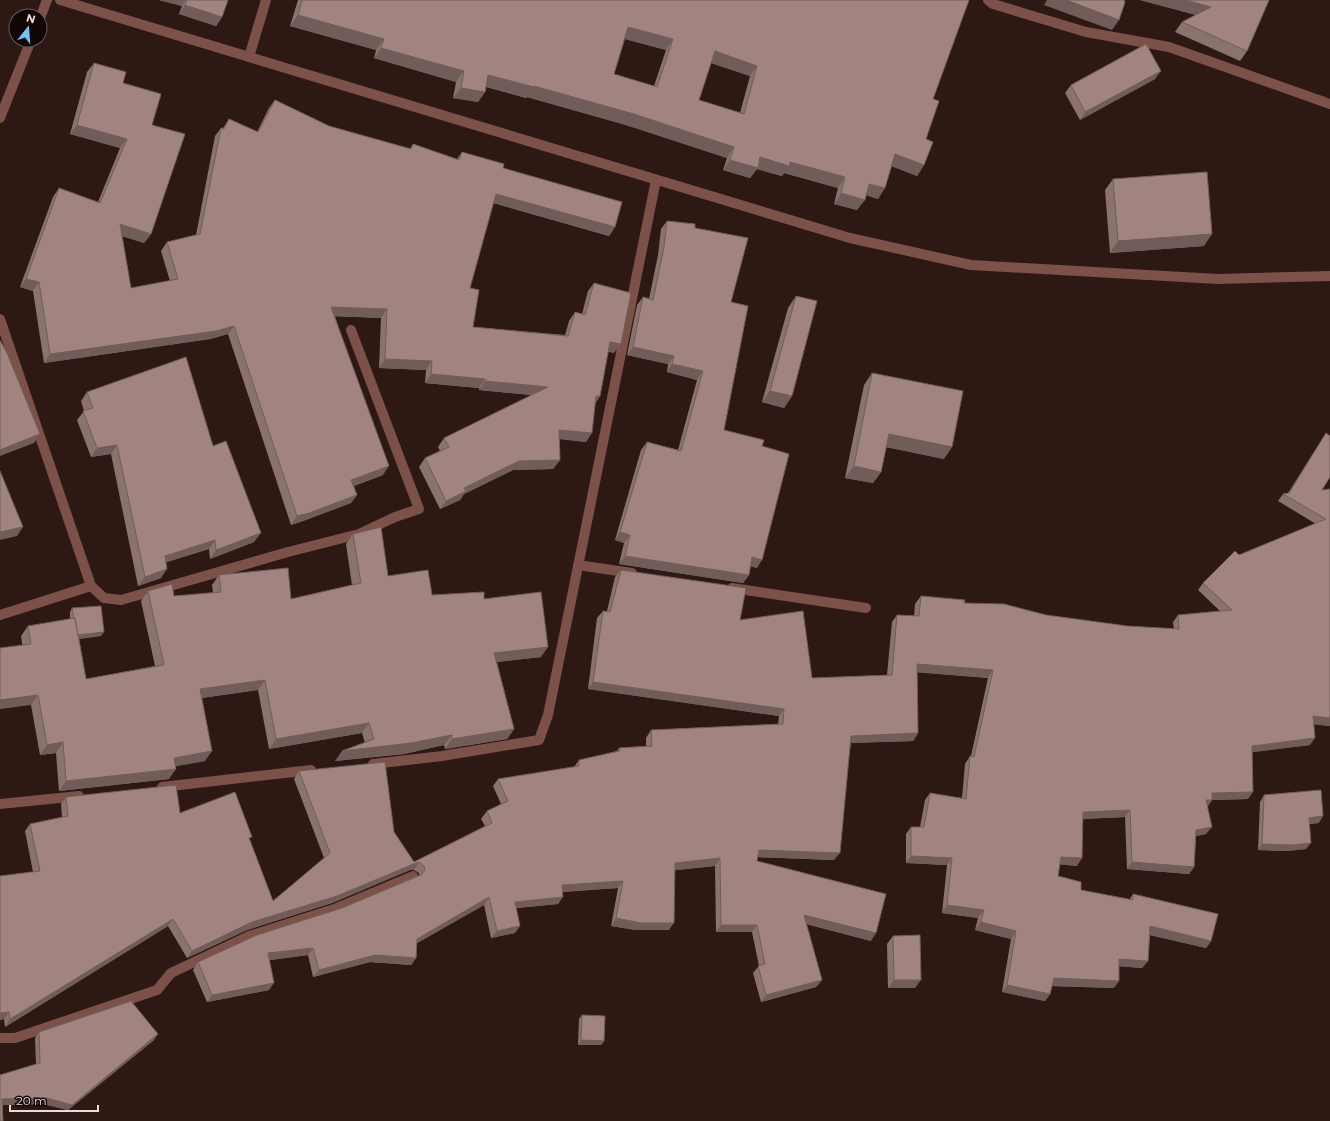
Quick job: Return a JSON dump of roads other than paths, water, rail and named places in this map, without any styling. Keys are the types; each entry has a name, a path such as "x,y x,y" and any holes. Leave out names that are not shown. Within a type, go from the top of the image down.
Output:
{"street":[{"path":"60,0 850,238 971,265 1218,279 1330,276"},
{"path":"250,57 266,0"},
{"path":"992,1 1086,32 1169,47 1330,104"},
{"path":"0,118 28,48"},
{"path":"363,765 442,756 539,740 548,715 656,180"},
{"path":"0,319 92,586 104,598 121,600 288,552 359,534 395,517 418,509 351,330"},
{"path":"578,565 640,574"},
{"path":"0,615 92,586"},
{"path":"718,586 866,608"},
{"path":"150,788 323,769"},
{"path":"0,804 87,795"},
{"path":"0,1038 15,1038 157,990 171,973 249,936 334,909 413,876"}]}
